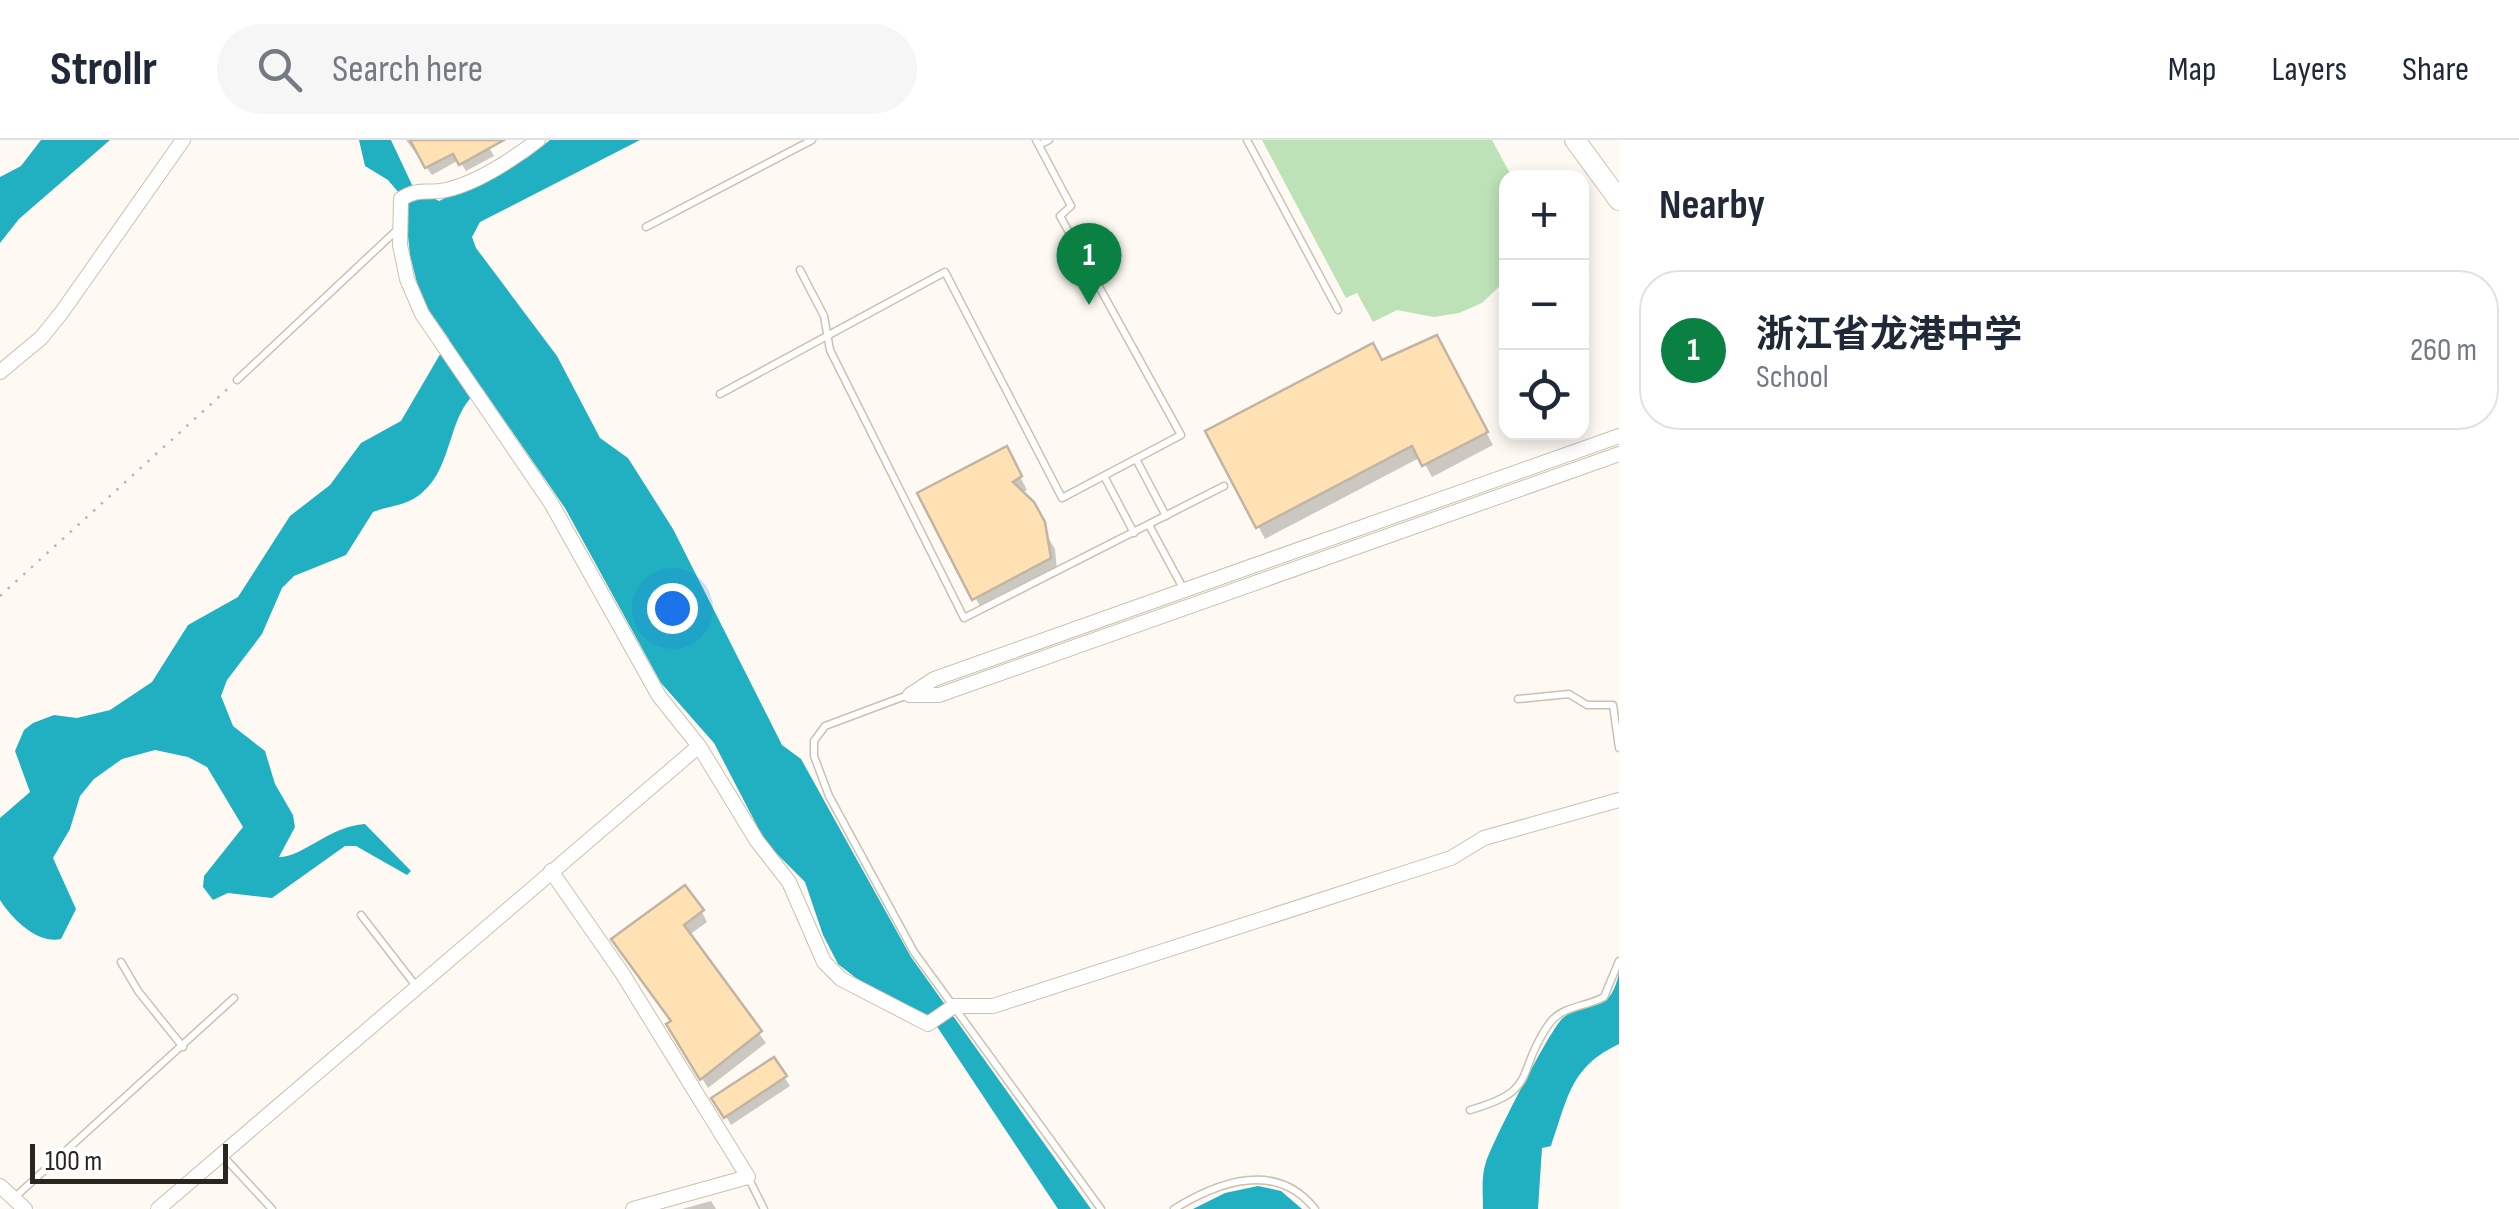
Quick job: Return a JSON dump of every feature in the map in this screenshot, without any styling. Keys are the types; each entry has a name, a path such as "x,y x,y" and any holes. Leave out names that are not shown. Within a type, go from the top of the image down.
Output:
{"main road":[{"path":"1576,140 1619,200"}],"street":[{"path":"0,372 41,338 62,312 183,140"},
{"path":"538,140 518,156 448,190 418,188 401,198 398,229 407,279 442,347 551,503 650,682 699,746 757,841 789,882 830,970 928,1024 954,1006 992,1006 1451,858 1484,838 1619,800"},
{"path":"910,695 934,679 1619,436"},
{"path":"910,695 939,695 1619,454"},
{"path":"158,1209 699,746"},
{"path":"551,871 622,973 748,1178 634,1209"},
{"path":"0,1186 26,1209"}],"lane":[{"path":"646,227 812,140"},
{"path":"720,394 945,272 1062,498 1181,436 1060,216 1071,206 1037,143 1049,140"},
{"path":"1248,140 1338,310"},
{"path":"237,380 398,229"},
{"path":"800,270 824,316 830,350 964,618 1224,486"},
{"path":"1136,459 1166,516"},
{"path":"1104,476 1134,533"},
{"path":"1149,525 1184,590"},
{"path":"1518,699 1569,694 1587,705 1613,705 1619,748"},
{"path":"910,695 825,726 816,735 813,751 830,796 879,880 914,952 1102,1209"},
{"path":"361,915 416,986"},
{"path":"1470,1110 1504,1100 1520,1088 1548,1025 1567,1010 1604,997 1619,961"},
{"path":"121,962 138,991 183,1046"},
{"path":"14,1197 234,998"},
{"path":"221,1154 272,1209"},
{"path":"748,1178 764,1209"},
{"path":"1174,1209 1198,1194 1254,1178 1289,1186 1314,1209"}],"path":[{"path":"0,596 237,380"}],"green space":[{"path":"1262,140 1492,140 1508,170 1499,170 1499,287 1482,303 1459,313 1434,317 1397,310 1373,322 1357,293 1346,298"}],"water":[{"path":"41,140 110,140 19,219 0,243 0,177 21,166"},
{"path":"359,140 391,140 413,187 439,201 527,158 550,140 640,140 480,222 472,237 476,248 557,356 600,438 628,458 673,529 782,745 801,759 911,957 1091,1209 1058,1209 930,1016 865,985 838,964 823,935 805,882 766,843 714,743 661,683 565,508 482,388 462,411 430,485 413,499 373,512 346,555 294,576 282,588 262,634 227,680 221,696 233,726 265,751 275,784 293,815 295,827 279,857 298,852 340,830 365,824 411,871 407,875 356,846 345,846 272,898 228,893 213,900 203,887 204,876 243,827 207,767 188,757 155,750 122,759 94,779 80,796 70,829 53,858 76,909 61,939 34,934 0,900 0,818 30,792 15,751 24,730 54,715 77,718 110,710 152,682 188,625 238,597 290,516 330,485 361,443 401,421 449,339 421,299 410,255 404,199 388,180 365,166"},
{"path":"1619,973 1619,1044 1580,1074 1551,1146 1542,1148 1538,1209 1483,1209 1486,1162 1556,1026 1573,1012 1610,996"},
{"path":"1258,1186 1281,1191 1302,1209 1193,1209 1225,1193"}],"building":[{"path":"410,140 504,140 459,165 453,154 425,168"},
{"path":"1437,335 1488,432 1422,466 1412,446 1256,528 1205,431 1373,343 1382,360"},
{"path":"1007,446 1022,476 1013,482 1034,502 1045,522 1051,558 972,600 917,493"},
{"path":"685,885 704,910 684,925 762,1031 700,1080 666,1024 671,1021 611,939"},
{"path":"774,1057 787,1076 724,1118 711,1098"}],"place":[{"name":"浙江省龙港中学","path":"1089,305"}]}
